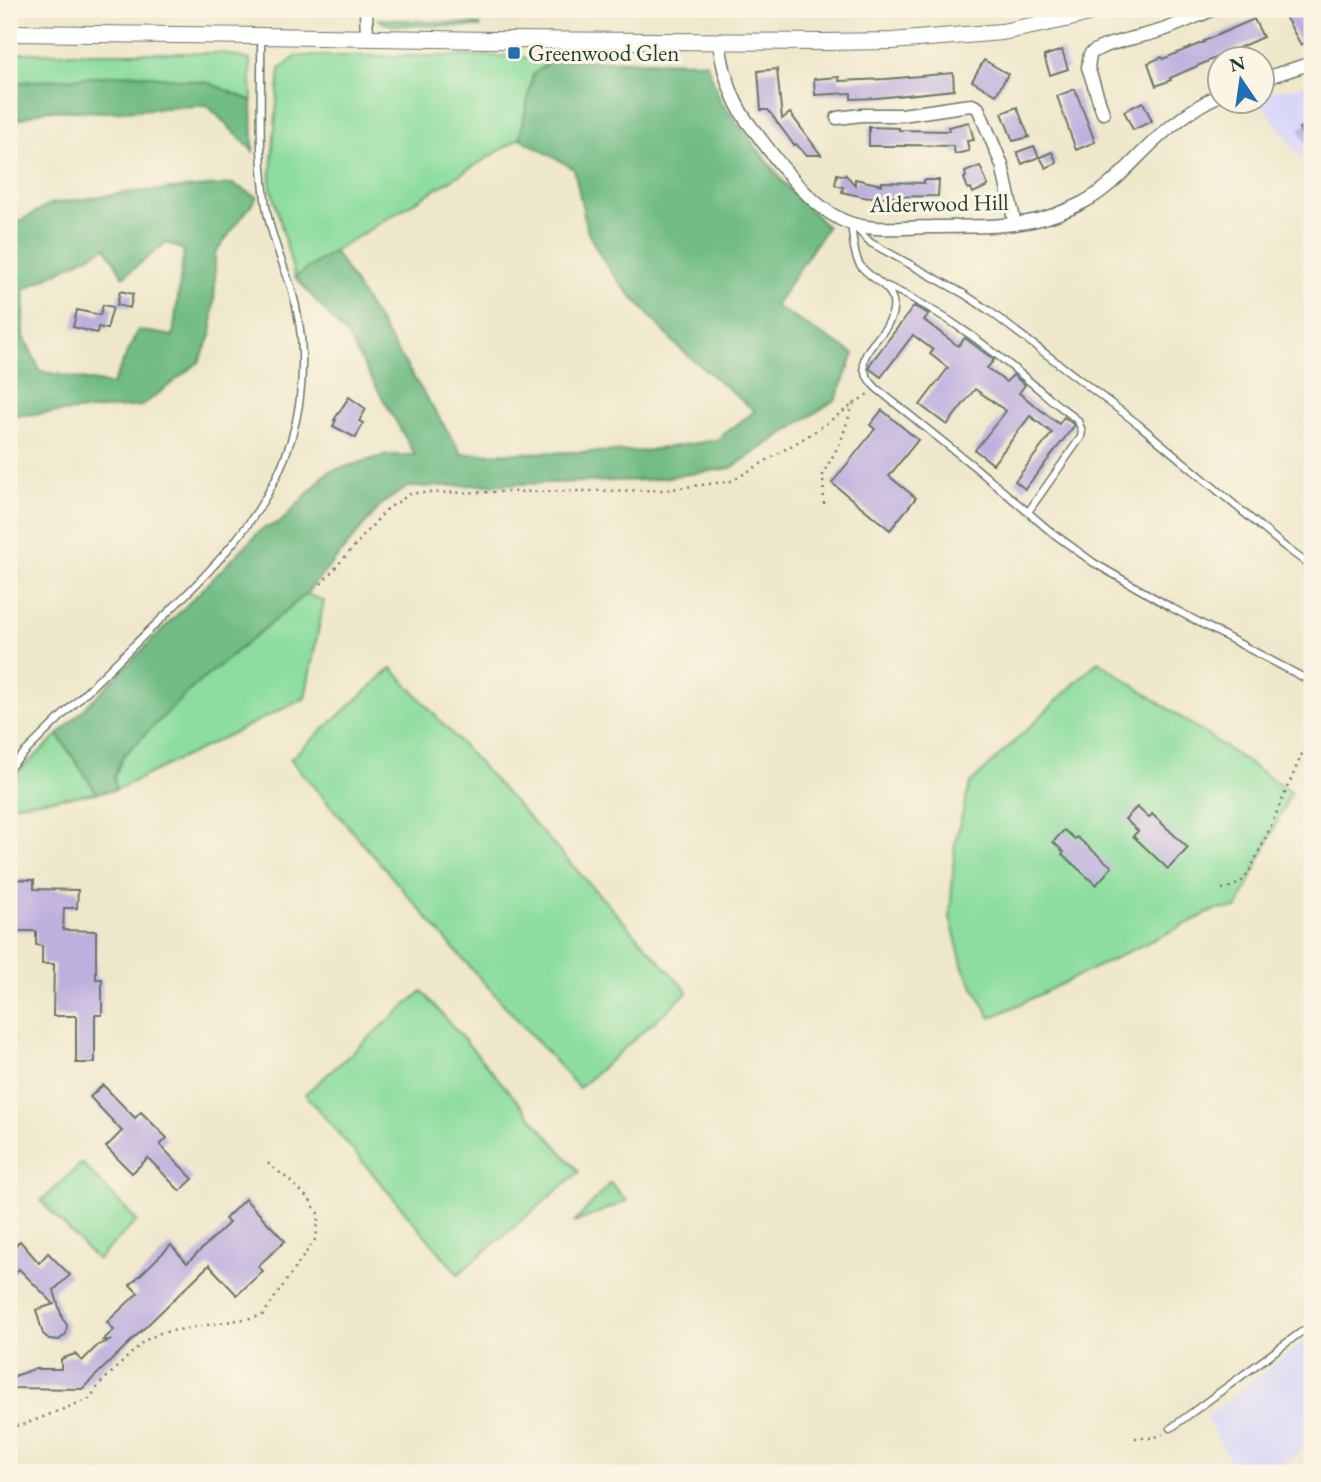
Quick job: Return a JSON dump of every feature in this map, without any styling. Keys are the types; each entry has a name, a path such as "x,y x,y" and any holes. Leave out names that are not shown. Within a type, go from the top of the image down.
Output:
{"street":[{"path":"366,9 367,38"},
{"path":"9,33 892,41 1002,32 1102,9"},
{"path":"1103,113 1088,67 1090,54 1163,30 1214,9"},
{"name":"Alderwood Hill","path":"719,41 734,99 767,147 797,184 830,212 841,219 863,226 883,228 1015,224 1058,214 1105,188 1164,131 1206,104"},
{"path":"1276,75 1312,63"},
{"path":"837,118 902,115 972,105 978,108 1002,165 1015,224"}],"lane":[{"path":"9,768 226,552 269,494 290,446 297,417 302,354 292,291 272,234 264,188 261,36"},
{"path":"851,223 858,260 868,274 915,299 975,339 1078,421 1081,437 1028,512"},
{"path":"851,223 871,243 988,310 1138,424 1312,568"},
{"path":"882,283 894,298 893,310 890,322 863,363 866,379 1028,512 1115,576 1312,682"},
{"path":"1171,1428 1312,1324"}],"path":[{"path":"321,584 387,509 412,493 664,490 732,481 811,434 876,388"},
{"path":"824,505 823,474 841,440 853,404"},
{"path":"1223,889 1241,882 1248,874 1312,731"},
{"path":"9,1425 20,1426 89,1399 100,1384 144,1341 160,1333 262,1316 316,1238 319,1215 310,1200 265,1161"},
{"path":"1135,1438 1153,1438 1171,1428"}],"shaded area":[{"path":"1312,81 1312,172 1270,116 1276,116 1276,90"},
{"path":"1312,1336 1312,1444 1265,1473 1237,1473 1206,1418"}],"green space":[{"path":"378,19 480,25 480,27 393,25"},
{"path":"9,53 223,53 250,60 252,101 209,83 134,74 9,83"},
{"path":"297,56 506,56 553,60 533,74 520,138 295,277 270,183 280,69"},
{"path":"553,60 706,62 721,102 788,188 827,227 775,306 854,354 836,399 731,468 648,480 408,487 383,503 306,594 191,689 123,756 114,777 116,790 97,793 58,735 262,529 281,522 328,472 386,455 415,455 348,337 295,277 334,251 462,454 644,451 716,440 755,411 678,347 604,262 588,233 574,169 520,138 533,74"},
{"path":"134,74 209,83 252,101 253,151 207,105 108,112 45,110 9,123 9,83"},
{"path":"233,184 257,197 215,253 211,336 199,362 142,406 9,416 9,227 50,204 124,193","holes":["166,243 184,250 173,336 138,330 112,385 40,371 23,334 25,289 106,247 123,277"]},
{"path":"306,594 324,601 305,698 116,790 114,777 123,756 191,689"},
{"path":"1098,661 1291,792 1237,909 1217,909 991,1018 963,968 950,917 955,843 970,784"},
{"path":"392,668 688,992 579,1088 461,957 290,759"},
{"path":"58,735 97,793 9,805 9,781"},
{"path":"422,991 579,1172 458,1274 305,1094"},
{"path":"82,1163 137,1221 97,1260 41,1201"},
{"path":"610,1183 627,1201 574,1223"}],"building":[{"path":"1281,9 1302,9 1312,26 1312,39 1301,45"},
{"path":"1254,19 1263,37 1243,46 1206,46 1206,62 1156,86 1148,63"},
{"path":"1062,50 1068,69 1050,75 1044,56"},
{"path":"984,60 1008,74 996,95 972,81"},
{"path":"777,69 782,119 790,113 821,155 806,155 794,145 768,110 761,110 758,71"},
{"path":"953,73 954,90 851,99 851,93 815,95 814,79 886,79"},
{"path":"1075,89 1095,142 1076,150 1057,96"},
{"path":"1143,102 1152,121 1133,130 1124,111"},
{"path":"1017,107 1029,137 1013,141 1002,113"},
{"path":"969,122 974,140 967,141 969,151 955,154 953,146 869,146 869,127 949,131 948,127"},
{"path":"1312,122 1312,158 1299,128"},
{"path":"1034,146 1039,157 1022,164 1017,152"},
{"path":"1052,152 1057,163 1046,168 1040,157"},
{"path":"980,166 988,186 973,193 971,188 968,189 965,172"},
{"path":"837,174 846,175 855,185 855,179 882,185 882,182 924,183 924,180 939,180 938,196 868,198 842,192 843,187 835,185"},
{"path":"120,291 133,294 130,308 117,305"},
{"path":"103,305 113,307 107,329 98,327 97,333 73,327 77,310 100,315"},
{"path":"914,306 929,314 924,320 958,346 965,338 994,360 987,368 1006,382 1013,375 1025,385 1019,393 1059,424 1064,417 1073,424 1025,489 1015,481 1052,433 1030,416 993,464 975,450 1006,411 975,389 947,425 920,405 948,368 930,354 933,350 913,335 881,377 870,369 870,364"},
{"path":"349,397 366,409 359,421 363,423 356,438 333,426"},
{"path":"882,410 918,440 889,476 916,498 890,530 832,483 875,429 870,425"},
{"path":"1137,807 1149,818 1152,814 1188,848 1168,869 1133,836 1138,831 1125,819"},
{"path":"1064,830 1075,839 1077,837 1112,867 1096,885 1062,854 1064,852 1053,842"},
{"path":"9,879 34,880 34,889 78,890 77,908 64,908 63,930 96,931 96,979 102,979 102,1015 95,1015 95,1063 76,1063 76,1016 53,1016 54,964 42,964 42,946 36,945 36,931 9,931"},
{"path":"103,1085 135,1118 141,1112 167,1138 160,1145 193,1179 180,1191 148,1158 132,1173 106,1147 122,1131 90,1097"},
{"path":"245,1199 285,1241 258,1266 263,1271 237,1295 209,1265 82,1389 9,1388 9,1378 34,1369 61,1369 61,1359 75,1354 82,1361 98,1345 111,1340 103,1340 114,1330 107,1322 138,1293 130,1285 171,1245 187,1263 229,1223 225,1219"},
{"path":"20,1241 39,1263 48,1253 70,1275 54,1290 62,1318 67,1325 66,1334 59,1340 49,1339 43,1334 36,1310 54,1304 19,1269 9,1279 9,1252"}],"place":[{"name":"Greenwood Glen","path":"514,53"}]}
